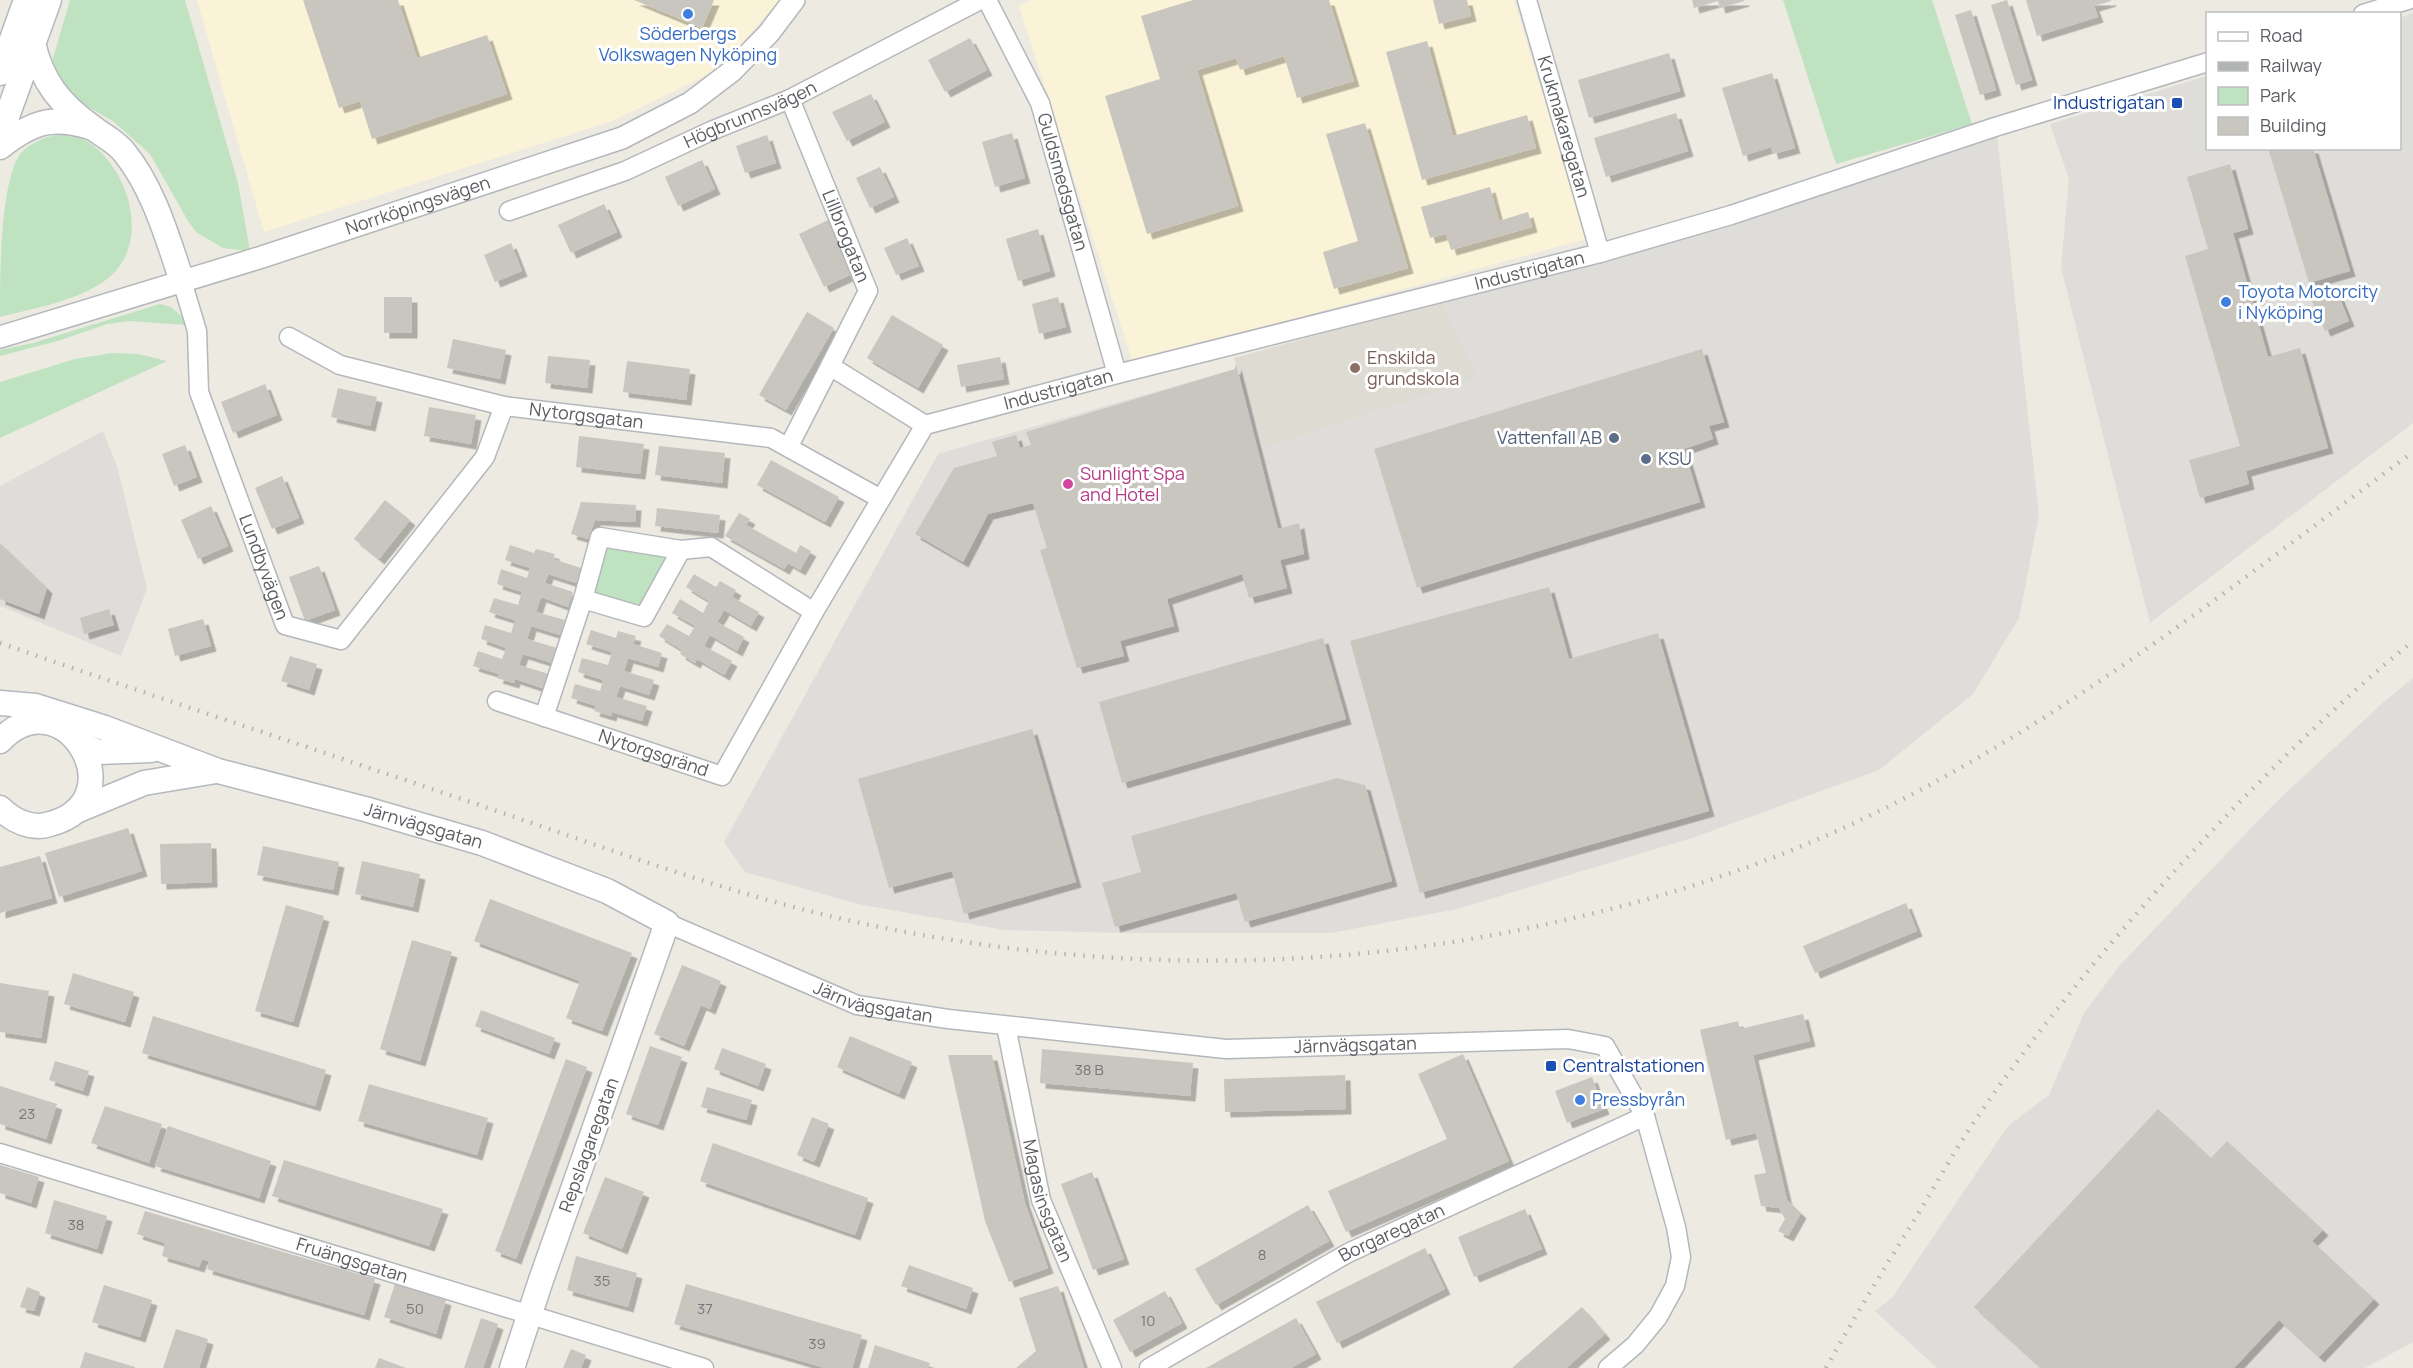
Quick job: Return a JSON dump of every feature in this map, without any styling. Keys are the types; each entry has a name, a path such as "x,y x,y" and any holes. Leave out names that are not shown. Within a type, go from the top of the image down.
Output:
{"main road":[{"path":"0,136 16,38 26,0"},
{"path":"0,73 16,38 49,0"},
{"path":"16,38 38,65 48,85 65,105 92,128 112,140 123,151 142,178 165,230 182,281"},
{"path":"0,147 16,135 44,121 76,123 92,128"},
{"path":"0,703 34,723 60,727 81,744 88,757 91,771 90,786 76,811"},
{"path":"0,703 35,706 105,728 160,750"},
{"path":"0,741 19,727 34,723"},
{"name":"Järnvägsgatan","path":"81,744 98,752 160,750 218,771 365,809 482,843 607,891 667,923"},
{"name":"Järnvägsgatan","path":"0,834 26,825 44,826 61,821 76,811 144,783 218,771"},
{"path":"0,808 13,819 26,825"},
{"name":"Repslagaregatan","path":"512,1368 531,1315 540,1280 667,923"}],"street":[{"name":"Norrköpingsvägen","path":"0,337 274,253 622,138 690,103 732,71 769,33 794,0"},
{"name":"Högbrunnsvägen","path":"509,211 625,171 711,131 790,99 980,0"},
{"name":"Guldsmedsgatan","path":"987,0 1040,103 1117,374"},
{"name":"Krukmakaregatan","path":"1527,0 1600,253"},
{"path":"2369,12 2408,0"},
{"name":"Industrigatan","path":"925,425 1117,374 1600,253 1731,215 1995,127 2206,63"},
{"name":"Lillbrogatan","path":"789,446 868,291 790,99"},
{"name":"Lundbyvägen","path":"182,281 197,331 199,392 285,625 342,640 485,457 504,406"},
{"name":"Nytorgsgatan","path":"289,337 340,365 504,406 771,438 881,498"},
{"path":"830,366 925,425 881,498"},
{"name":"Nytorgsgränd","path":"497,701 722,776 881,498"},
{"path":"544,717 583,599 600,537 681,550 711,547 814,612"},
{"path":"583,599 644,617 681,550"},
{"name":"Järnvägsgatan","path":"667,923 857,1005 1006,1026 1226,1049 1568,1039 1605,1046 1645,1116 1676,1227 1681,1257 1675,1286 1658,1317 1635,1345 1608,1368"},
{"name":"Magasinsgatan","path":"1006,1026 1041,1200 1112,1368"},
{"name":"Borgaregatan","path":"1149,1368 1348,1253 1645,1116"},
{"name":"Fruängsgatan","path":"0,1153 704,1368"}],"shaded area":[{"path":"197,0 779,0 720,69 612,121 264,232"},
{"path":"1030,0 1514,0 1586,239 1133,363 1019,6"},
{"path":"2413,13 2413,423 2150,623 2061,267 2069,179 2050,124 2206,76 2206,150 2401,150 2401,18"},
{"path":"1997,135 2039,515 2019,618 1973,694 1879,770 1695,837 1457,909 1331,933 1126,933 1004,930 858,904 745,872 724,842 938,454 1235,369 1236,364"},
{"name":"Enskilda grundskola","path":"1441,301 1477,378 1264,448 1234,358"},
{"path":"103,431 117,466 147,589 121,656 0,606 0,486"},
{"path":"2413,678 2413,1342 2365,1368 1937,1368 1875,1311 1892,1298 2008,1126 2049,1095 2084,1013 2120,965 2276,802 2386,700"}],"green space":[{"path":"70,0 185,0 238,183 250,251 223,248 196,232 150,154 113,121 74,99 54,73 53,58"},
{"path":"1783,0 1932,0 1972,124 1836,164"},
{"path":"65,133 83,139 113,166 130,205 132,226 129,246 121,264 96,287 56,303 0,317 2,231 8,186 13,168 20,154 35,142"},
{"path":"160,304 171,307 186,320 186,325 130,321 107,324 61,340 0,356 0,350 33,343"},
{"path":"112,353 138,354 167,361 0,438 0,382 75,359"},
{"path":"605,548 666,554 670,560 643,609 593,595"}],"building":[{"path":"303,0 398,0 417,58 487,35 507,94 372,139 360,101 339,108"},
{"name":"Söderbergs Volkswagen Nyköping","path":"634,0 714,0 702,28"},
{"path":"1193,0 1329,0 1354,81 1297,98 1284,56 1240,70 1236,58 1197,70 1238,206 1147,234 1105,96 1160,79 1141,16"},
{"path":"1433,0 1467,0 1471,16 1439,24"},
{"path":"1692,0 1744,1 1720,8 1718,1 1694,8"},
{"path":"2007,0 2032,80 2016,85 1991,5"},
{"path":"2026,0 2111,1 2094,6 2098,17 2037,36"},
{"path":"1971,10 1996,90 1980,95 1955,15"},
{"path":"970,38 987,70 945,92 928,60"},
{"path":"1427,41 1453,136 1527,115 1536,148 1422,180 1386,52"},
{"path":"1669,53 1680,91 1589,118 1578,80"},
{"path":"1772,73 1795,148 1773,154 1771,147 1743,156 1722,88"},
{"path":"871,94 885,122 847,141 832,112"},
{"path":"1676,113 1688,151 1606,177 1594,138"},
{"path":"1365,123 1408,268 1334,289 1323,252 1358,241 1326,134"},
{"path":"1012,133 1025,178 995,187 982,142"},
{"path":"767,135 776,163 745,173 736,146"},
{"path":"2269,150 2314,150 2350,271 2309,283"},
{"path":"702,160 715,189 678,206 665,177"},
{"name":"Toyota Motorcity i Nyköping","path":"2230,164 2248,229 2233,233 2268,357 2300,348 2328,448 2246,471 2249,484 2200,498 2189,460 2240,446 2185,256 2208,249 2187,177"},
{"path":"880,167 894,197 870,208 856,178"},
{"path":"1490,187 1499,221 1528,212 1532,227 1451,250 1446,234 1430,238 1421,207"},
{"path":"604,204 617,232 571,253 558,225"},
{"path":"828,220 852,274 824,287 799,234"},
{"path":"1038,229 1050,271 1018,281 1006,239"},
{"path":"907,238 919,266 896,275 884,248"},
{"path":"511,243 522,271 495,282 484,255"},
{"path":"2336,289 2349,321 2325,331 2311,299"},
{"path":"384,297 412,297 412,333 384,333"},
{"path":"1058,297 1066,327 1039,334 1032,304"},
{"path":"807,312 834,328 786,410 759,395"},
{"path":"892,315 943,345 918,388 867,358"},
{"path":"453,339 506,350 500,379 447,368"},
{"path":"1702,349 1724,422 1709,426 1713,439 1684,449 1700,502 1417,588 1374,449"},
{"path":"548,356 590,360 587,388 545,383"},
{"path":"1000,357 1004,379 961,387 957,365"},
{"path":"627,361 690,369 686,400 623,392"},
{"path":"1236,364 1278,529 1299,523 1304,554 1280,560 1287,588 1249,598 1242,574 1167,599 1174,626 1120,641 1124,656 1077,668 1040,550 1047,548 1033,503 988,514 963,562 915,534 954,468 997,456 992,442 1016,435 1020,448 1031,445 1026,432 1235,369"},
{"path":"265,384 277,415 233,433 221,402"},
{"path":"338,388 377,397 370,426 331,417"},
{"path":"429,407 476,415 471,444 424,436"},
{"path":"579,436 644,444 640,474 576,467"},
{"path":"185,445 197,477 174,486 162,454"},
{"path":"659,446 725,453 722,483 655,475"},
{"path":"771,460 839,497 825,522 757,485"},
{"path":"282,476 299,518 272,529 255,488"},
{"path":"385,500 410,520 379,559 354,539"},
{"path":"581,502 636,505 635,522 595,520 588,539 571,534"},
{"path":"211,506 228,546 198,559 181,520"},
{"path":"657,508 720,515 718,533 655,526"},
{"path":"739,513 750,519 746,525 796,553 800,545 811,551 800,570 788,563 784,569 725,536"},
{"path":"0,543 47,588 39,614 0,599"},
{"path":"510,545 534,553 536,549 555,554 553,559 581,568 576,583 548,574 545,583 573,592 568,607 541,597 536,612 565,620 560,635 531,626 527,639 557,648 552,663 523,654 519,665 549,674 545,689 515,679 514,683 497,678 499,674 473,666 478,651 502,659 506,648 481,639 485,625 511,633 515,620 489,612 494,598 518,605 522,592 497,584 501,569 527,578 530,568 505,560"},
{"path":"319,566 335,610 305,621 289,577"},
{"path":"694,574 716,587 720,581 736,590 732,597 759,612 751,626 724,610 717,622 744,637 737,651 710,635 704,646 732,661 724,675 697,659 695,663 680,654 682,650 659,636 667,624 689,636 695,626 672,613 680,599 703,613 709,601 686,587"},
{"path":"1549,587 1569,659 1658,633 1709,811 1420,893 1350,641"},
{"path":"109,609 114,625 84,634 80,618"},
{"path":"203,619 211,646 175,656 168,629"},
{"path":"591,630 616,638 618,631 636,636 633,644 662,653 658,667 628,658 624,671 654,680 649,695 620,686 616,697 647,706 642,721 612,712 611,716 594,711 596,706 571,698 575,684 600,691 603,680 578,672 582,658 608,665 612,652 586,644"},
{"path":"1323,638 1346,719 1122,783 1099,702"},
{"path":"290,656 317,664 309,690 281,681"},
{"path":"1032,729 1076,882 964,914 952,871 889,888 858,779"},
{"path":"1337,778 1365,785 1392,881 1245,922 1236,893 1115,927 1102,883 1141,872 1131,836"},
{"path":"128,828 142,871 59,897 45,853"},
{"path":"211,843 212,882 161,884 160,844"},
{"path":"263,846 339,862 333,890 257,875"},
{"path":"40,856 52,898 0,913 0,867"},
{"path":"362,861 420,874 413,907 355,894"},
{"path":"490,899 632,953 602,1031 566,1018 580,981 474,941"},
{"path":"1906,903 1917,931 1815,973 1803,946"},
{"path":"286,905 324,916 293,1022 255,1011"},
{"path":"412,940 452,952 420,1061 380,1049"},
{"path":"682,965 721,981 710,1009 701,1005 684,1046 654,1034"},
{"path":"73,973 134,992 125,1022 64,1004"},
{"path":"0,983 49,991 41,1038 0,1032"},
{"path":"481,1010 555,1038 549,1054 475,1026"},
{"path":"1803,1014 1810,1041 1753,1055 1787,1200 1801,1213 1788,1236 1778,1231 1785,1219 1779,1208 1761,1206 1754,1175 1766,1173 1756,1133 1726,1140 1700,1030 1738,1021 1740,1029"},
{"path":"153,1016 326,1070 315,1106 142,1053"},
{"path":"850,1036 912,1062 899,1094 837,1067"},
{"path":"650,1046 682,1057 658,1125 626,1114"},
{"path":"722,1048 766,1064 758,1086 714,1069"},
{"path":"1042,1049 1193,1063 1190,1096 1040,1083"},
{"path":"1463,1054 1509,1161 1346,1232 1328,1191 1447,1139 1418,1074"},
{"path":"948,1055 992,1055 1025,1203 1048,1268 1009,1282 985,1221"},
{"path":"566,1059 587,1067 516,1259 495,1251"},
{"path":"55,1061 89,1071 83,1091 49,1080"},
{"path":"1345,1075 1346,1109 1225,1112 1224,1079"},
{"name":"Pressbyrån","path":"1592,1077 1604,1109 1567,1123 1555,1091"},
{"path":"369,1084 488,1118 477,1155 358,1121"},
{"path":"0,1086 57,1104 46,1139 0,1124"},
{"path":"707,1087 752,1100 746,1120 701,1107"},
{"path":"105,1106 162,1124 149,1163 91,1143"},
{"path":"2158,1109 2211,1158 2227,1141 2323,1230 2312,1241 2374,1299 2319,1357 2279,1320 2234,1368 2041,1368 1974,1307"},
{"path":"812,1117 829,1124 814,1162 797,1155"},
{"path":"168,1126 271,1161 259,1198 155,1166"},
{"path":"713,1143 868,1198 855,1235 700,1181"},
{"path":"284,1160 443,1209 429,1246 272,1196"},
{"path":"0,1165 39,1177 31,1203 0,1193"},
{"path":"1092,1172 1124,1259 1093,1270 1061,1184"},
{"path":"605,1177 644,1192 622,1249 583,1233"},
{"path":"54,1200 107,1216 97,1249 45,1233"},
{"path":"1308,1205 1329,1241 1216,1305 1195,1269"},
{"path":"1525,1209 1542,1249 1474,1277 1458,1237"},
{"path":"145,1211 375,1279 364,1315 207,1269 209,1261 202,1259 199,1267 162,1256 165,1243 137,1234"},
{"path":"1425,1248 1445,1289 1337,1343 1316,1302"},
{"path":"576,1256 637,1273 628,1307 567,1290"},
{"path":"909,1265 973,1288 966,1309 901,1286"},
{"path":"395,1284 446,1300 436,1334 384,1317"},
{"path":"686,1284 862,1335 852,1368 825,1368 674,1324"},
{"path":"104,1285 152,1300 140,1337 92,1322"},
{"path":"1058,1286 1084,1368 1016,1368 1036,1351 1019,1298"},
{"path":"27,1287 40,1292 34,1311 20,1307"},
{"path":"1165,1291 1182,1323 1130,1352 1113,1320"},
{"path":"1582,1307 1605,1334 1566,1368 1512,1368"},
{"path":"481,1318 498,1324 483,1368 464,1368"},
{"path":"1296,1318 1316,1354 1291,1368 1206,1368"},
{"path":"176,1329 208,1339 199,1368 163,1368"},
{"path":"875,1345 930,1363 928,1368 868,1368"},
{"path":"571,1349 586,1355 581,1368 563,1368"},
{"path":"85,1352 135,1367 135,1368 80,1368"},
{"path":"379,1358 406,1368 375,1368"}],"railway":[{"path":"0,643 685,875 831,916 966,942 1051,953 1137,959 1223,961 1309,958 1395,950 1480,937 1605,911 1722,876 1836,831 1945,776 2015,736 2084,692 2217,598 2413,452"},
{"path":"1826,1368 1972,1125 2031,1042 2063,1002 2161,886 2230,812 2319,724 2413,641"}],"place":[{"name":"Söderbergs Volkswagen Nyköping","path":"688,14"},
{"name":"Industrigatan","path":"2177,103"},
{"name":"Toyota Motorcity i Nyköping","path":"2226,302"},
{"name":"Enskilda grundskola","path":"1355,368"},
{"name":"Vattenfall AB","path":"1614,438"},
{"name":"KSU","path":"1646,459"},
{"name":"Sunlight Spa and Hotel","path":"1068,484"},
{"name":"Centralstationen","path":"1551,1066"},
{"name":"Pressbyrån","path":"1580,1100"}]}
